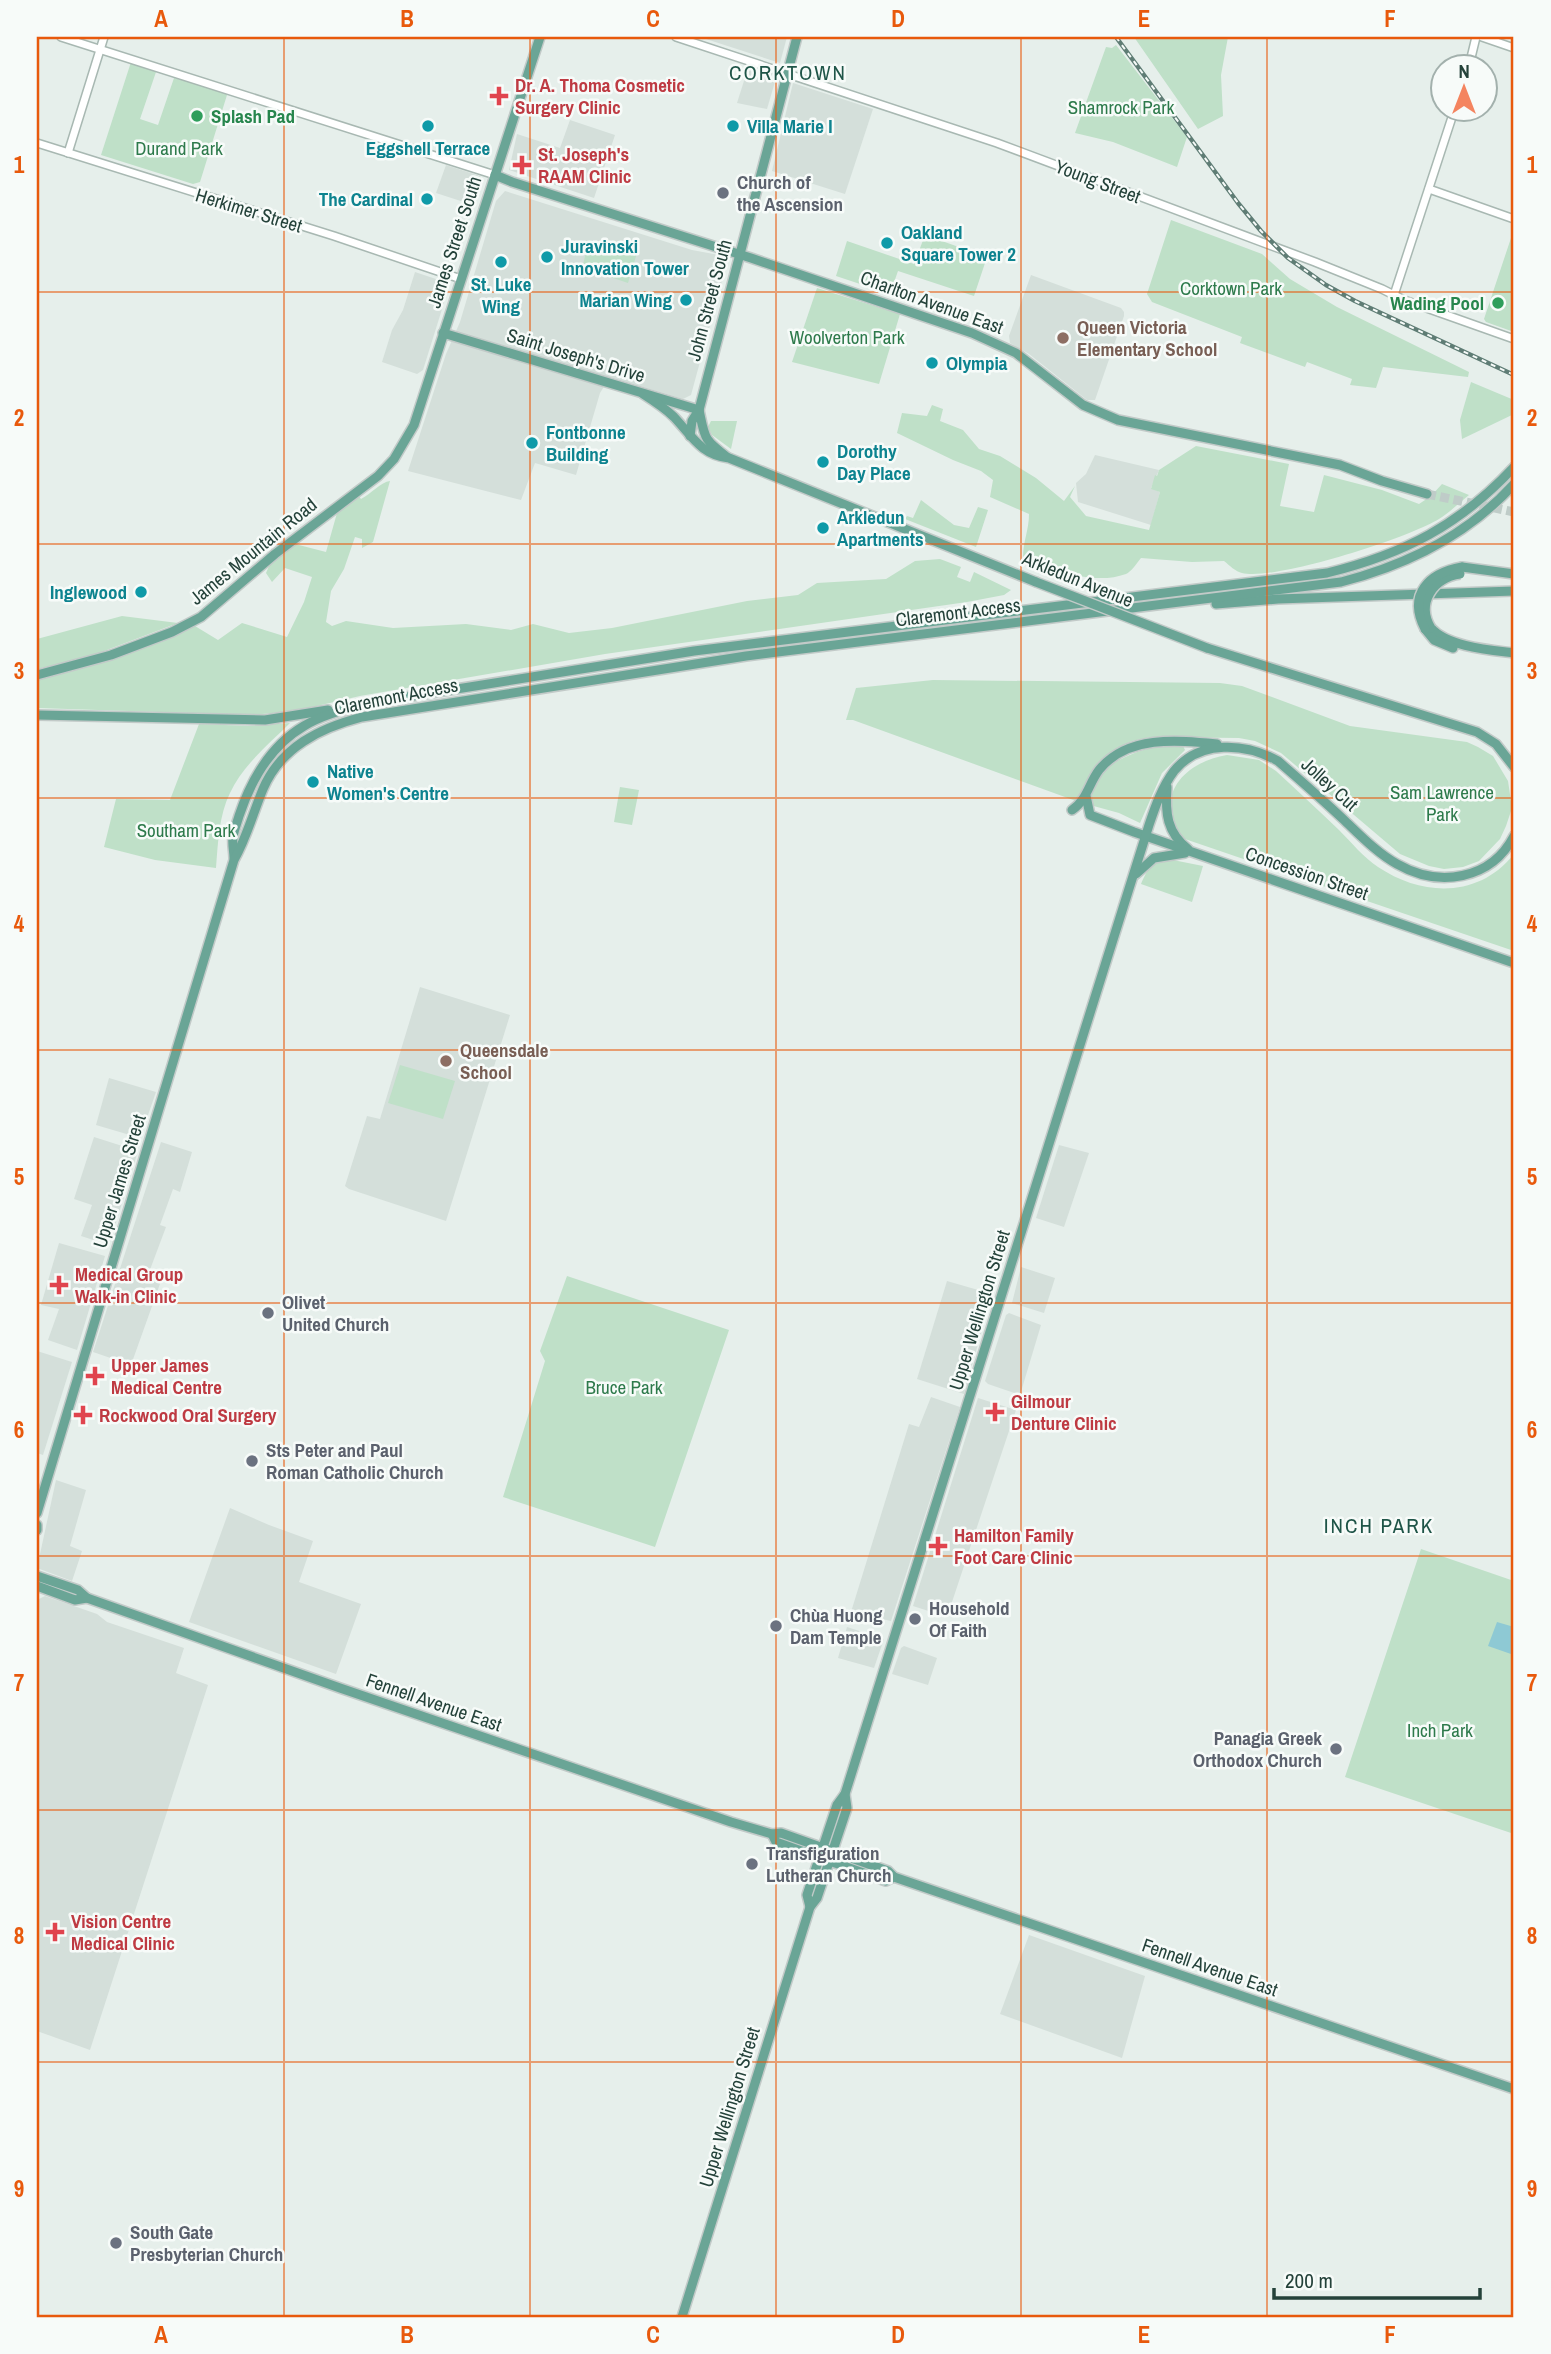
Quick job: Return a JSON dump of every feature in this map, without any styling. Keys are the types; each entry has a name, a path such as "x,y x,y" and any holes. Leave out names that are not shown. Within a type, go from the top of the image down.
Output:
{"main road":[{"name":"James Street South","path":"396,456 414,425 540,37"},
{"name":"John Street South","path":"690,436 797,37"},
{"name":"Charlton Avenue East","path":"495,175 984,338 1029,361 1061,389 1099,414 1139,426 1340,465 1427,494"},
{"name":"Saint Joseph's Drive","path":"443,333 699,410"},
{"name":"Arkledun Avenue","path":"643,394 669,412 705,451 717,457 729,458 1207,648 1478,732 1496,744 1514,767"},
{"path":"699,410 706,438 729,458"},
{"name":"James Mountain Road","path":"37,675 111,655 195,621 275,554 378,476 396,456"},
{"name":"Claremont Access","path":"234,860 233,837 254,779 268,757 291,735 326,715 369,703 694,651 1327,573 1388,556 1440,530 1482,500 1514,467"},
{"name":"Claremont Access","path":"234,860 246,839 263,790 274,768 298,744 329,726 384,713 746,656 1341,582 1392,567 1437,545 1471,524 1514,484"},
{"path":"1514,574 1490,575 1462,570 1441,580 1430,592 1425,611 1428,629 1448,640 1514,653"},
{"path":"1169,604 1514,591"},
{"path":"37,715 265,720 369,703"},
{"path":"1072,810 1086,796 1095,775 1104,764 1130,747 1174,742 1229,746"},
{"name":"Jolley Cut","path":"1145,836 1156,804 1176,769 1194,756 1213,748 1229,746 1247,747 1278,761 1382,853 1418,874 1452,878 1474,873 1494,861 1514,836"},
{"path":"1168,780 1167,817 1170,828 1181,844 1192,853"},
{"name":"Concession Street","path":"1086,796 1090,815 1192,853 1514,963"},
{"name":"Upper Wellington Street","path":"682,2317 810,1907 807,1895 847,1808 845,1794 1145,836"},
{"path":"1130,884 1138,871 1154,858 1192,853"},
{"name":"Upper James Street","path":"37,1513 234,860"},
{"name":"Fennell Avenue East","path":"37,1576 78,1590 87,1598 369,1698 772,1834 781,1833 828,1848 888,1871 894,1877 1514,2089"},
{"name":"Fennell Avenue East","path":"37,1586 75,1600 87,1598"},
{"name":"Fennell Avenue East","path":"772,1834 776,1843 824,1861 886,1881 894,1877"}],"street":[{"path":"61,37 495,175"},
{"path":"68,153 104,37"},
{"name":"Young Street","path":"676,37 788,72 1021,152 1514,339"},
{"path":"1482,37 1514,48"},
{"path":"1394,295 1451,122"},
{"name":"Herkimer Street","path":"37,143 461,279"},
{"path":"1429,189 1514,219"}],"shaded area":[{"path":"787,37 780,63 706,39"},
{"path":"749,65 777,75 767,109 737,103"},
{"path":"793,83 873,109 845,194 772,171"},
{"path":"570,120 615,135 594,198 509,170 517,134 560,148"},
{"path":"446,165 480,176 482,180 473,205 436,193"},
{"path":"505,191 692,250 719,255 725,262 691,395 683,399 610,377 600,393 576,475 535,463 521,500 408,471 446,354 460,322 496,201"},
{"path":"415,272 445,282 448,290 423,370 417,374 382,362"},
{"name":"Queen Victoria Elementary School","path":"1031,275 1121,308 1124,312 1095,400 1087,400 1029,354 1010,343 1009,336"},
{"path":"1095,455 1159,470 1151,488 1160,492 1151,525 1078,502 1076,483 1086,474"},
{"name":"Queensdale School","path":"420,987 510,1015 446,1221 345,1186 367,1116 380,1119"},
{"path":"109,1078 156,1092 140,1138 96,1125"},
{"path":"94,1137 138,1151 109,1245 81,1236 92,1205 74,1199"},
{"path":"161,1142 192,1152 180,1192 173,1189 160,1225 166,1227 148,1275 161,1281 131,1365 93,1352"},
{"path":"1059,1145 1089,1153 1064,1227 1036,1218"},
{"path":"59,1243 105,1256 77,1350 48,1340 59,1309 41,1305"},
{"path":"1021,1267 1055,1278 1044,1313 1012,1303"},
{"path":"947,1281 992,1294 964,1394 917,1379"},
{"path":"1009,1313 1041,1325 1020,1395 985,1381 1006,1315"},
{"path":"37,1351 72,1362 43,1455 37,1453"},
{"path":"931,1397 960,1407 891,1621 851,1612 909,1424 919,1427"},
{"path":"978,1398 1016,1410 947,1617 913,1606"},
{"path":"56,1480 86,1490 70,1546 82,1551 72,1581 37,1568"},
{"path":"230,1508 313,1541 299,1582 361,1604 336,1674 189,1622"},
{"path":"45,1596 97,1614 107,1622 184,1648 176,1673 208,1685 90,2050 37,2031 37,1600"},
{"path":"847,1627 884,1639 874,1668 838,1658"},
{"path":"904,1646 937,1658 928,1685 892,1674"},
{"path":"1029,1935 1145,1976 1122,2058 1000,2014"}],"green space":[{"name":"Shamrock Park","path":"1134,37 1228,37 1221,75 1223,116 1198,129"},
{"name":"Shamrock Park","path":"1116,45 1187,137 1177,167 1113,142 1075,133 1106,47 1112,48"},
{"name":"Durand Park","path":"131,62 156,72 140,119 158,125 174,78 223,91 227,95 200,182 193,184 101,155"},
{"name":"Corktown Park","path":"1171,220 1262,254 1290,279 1337,307 1469,372 1468,377 1383,367 1376,388 1350,385 1352,379 1307,362 1305,367 1240,343 1242,337 1152,302 1147,294"},
{"path":"1514,229 1514,332 1484,319"},
{"path":"925,235 987,257 974,296 898,271 890,294 836,276 847,241 914,264"},
{"path":"596,241 637,253 628,283 586,269 583,265 586,252 593,253"},
{"name":"Woolverton Park","path":"817,288 900,314 879,384 792,362"},
{"path":"1471,382 1514,400 1514,414 1462,439 1460,420"},
{"path":"932,405 943,409 940,421 963,430 979,449 1000,456 1036,478 1064,501 1075,486 1070,497 1086,516 1149,530 1160,492 1151,489 1155,475 1196,446 1289,464 1280,506 1314,512 1324,475 1382,490 1419,504 1442,484 1469,495 1439,519 1400,537 1283,571 1242,573 1224,561 1192,562 1141,558 1126,574 1100,578 1073,575 1023,558 1029,514 990,497 993,480 981,471 897,433 902,413 927,416"},
{"path":"711,421 737,421 731,449 712,435 708,427"},
{"path":"390,481 373,542 362,548 362,539 355,537 344,569 331,591 326,622 332,626 346,621 393,628 466,624 511,630 533,624 569,633 612,628 747,601 798,595 817,583 886,579 915,561 940,559 961,567 957,577 970,582 974,572 1011,590 1004,595 967,602 605,654 360,696 295,711 251,715 37,708 37,678 118,656 195,626 218,640 242,623 287,637 304,602 312,577 285,568 272,582 266,573 269,566 295,544 326,552 337,513 359,496 361,499"},
{"path":"921,500 954,525 969,528 978,507 988,510 976,547 905,519 907,516 913,518"},
{"path":"122,616 178,623 91,656 37,669 37,639"},
{"name":"Sam Lawrence Park","path":"933,680 1220,683 1242,686 1350,726 1467,742 1493,756 1508,781 1512,808 1500,839 1479,861 1463,867 1444,869 1400,854 1281,753 1255,741 1239,738 1151,737 1132,741 1117,748 1101,761 1087,780 1081,798 1076,801 853,720 846,720 856,688"},
{"name":"Southam Park","path":"290,723 249,764 235,783 221,820 216,868 155,860 104,847 116,799 170,800 199,724 248,726"},
{"path":"1161,746 1183,746 1185,750 1162,773 1140,823 1119,813 1090,805 1091,792 1104,771 1125,757"},
{"name":"Sam Lawrence Park","path":"1227,755 1259,760 1276,771 1363,855 1395,877 1413,884 1432,888 1467,885 1484,879 1514,854 1514,951 1179,837 1172,821 1170,807 1178,782 1198,765"},
{"path":"620,787 639,790 632,825 614,822"},
{"path":"1168,859 1203,866 1192,902 1141,884 1151,867"},
{"path":"400,1065 455,1081 443,1119 388,1103"},
{"name":"Bruce Park","path":"567,1276 729,1330 655,1547 503,1497 545,1361 540,1351"},
{"name":"Inch Park","path":"1421,1549 1514,1581 1514,1834 1345,1777"}],"water":[{"path":"1497,1622 1514,1627 1511,1654 1488,1646"}],"tunnel":[{"path":"1427,494 1514,512"}],"railway":[{"path":"1116,37 1238,203 1288,258 1326,285 1355,301 1514,375"}],"place":[{"name":"Dr. A. Thoma Cosmetic Surgery Clinic","path":"499,96"},
{"name":"Splash Pad","path":"197,116"},
{"name":"Eggshell Terrace","path":"428,126"},
{"name":"Villa Marie I","path":"733,126"},
{"name":"St. Joseph's RAAM Clinic","path":"522,165"},
{"name":"Church of the Ascension","path":"723,193"},
{"name":"The Cardinal","path":"427,199"},
{"name":"Oakland Square Tower 2","path":"887,243"},
{"name":"Juravinski Innovation Tower","path":"547,257"},
{"name":"St. Luke Wing","path":"501,262"},
{"name":"Marian Wing","path":"686,300"},
{"name":"Wading Pool","path":"1498,303"},
{"name":"Queen Victoria Elementary School","path":"1063,338"},
{"name":"Olympia","path":"932,363"},
{"name":"Fontbonne Building","path":"532,443"},
{"name":"Dorothy Day Place","path":"823,462"},
{"name":"Arkledun Apartments","path":"823,528"},
{"name":"Inglewood","path":"141,592"},
{"name":"Native Women's Centre","path":"313,782"},
{"name":"Queensdale School","path":"446,1061"},
{"name":"Medical Group Walk-in Clinic","path":"59,1285"},
{"name":"Olivet United Church","path":"268,1313"},
{"name":"Upper James Medical Centre","path":"95,1376"},
{"name":"Gilmour Denture Clinic","path":"995,1412"},
{"name":"Rockwood Oral Surgery","path":"83,1415"},
{"name":"Sts Peter and Paul Roman Catholic Church","path":"252,1461"},
{"name":"Hamilton Family Foot Care Clinic","path":"938,1546"},
{"name":"Household Of Faith","path":"915,1619"},
{"name":"Chùa Huong Dam Temple","path":"776,1626"},
{"name":"Panagia Greek Orthodox Church","path":"1336,1749"},
{"name":"Transfiguration Lutheran Church","path":"752,1864"},
{"name":"Vision Centre Medical Clinic","path":"55,1932"},
{"name":"South Gate Presbyterian Church","path":"116,2243"}],"district":[{"name":"CORKTOWN","path":"788,72"},
{"name":"INCH PARK","path":"1379,1525"}]}
